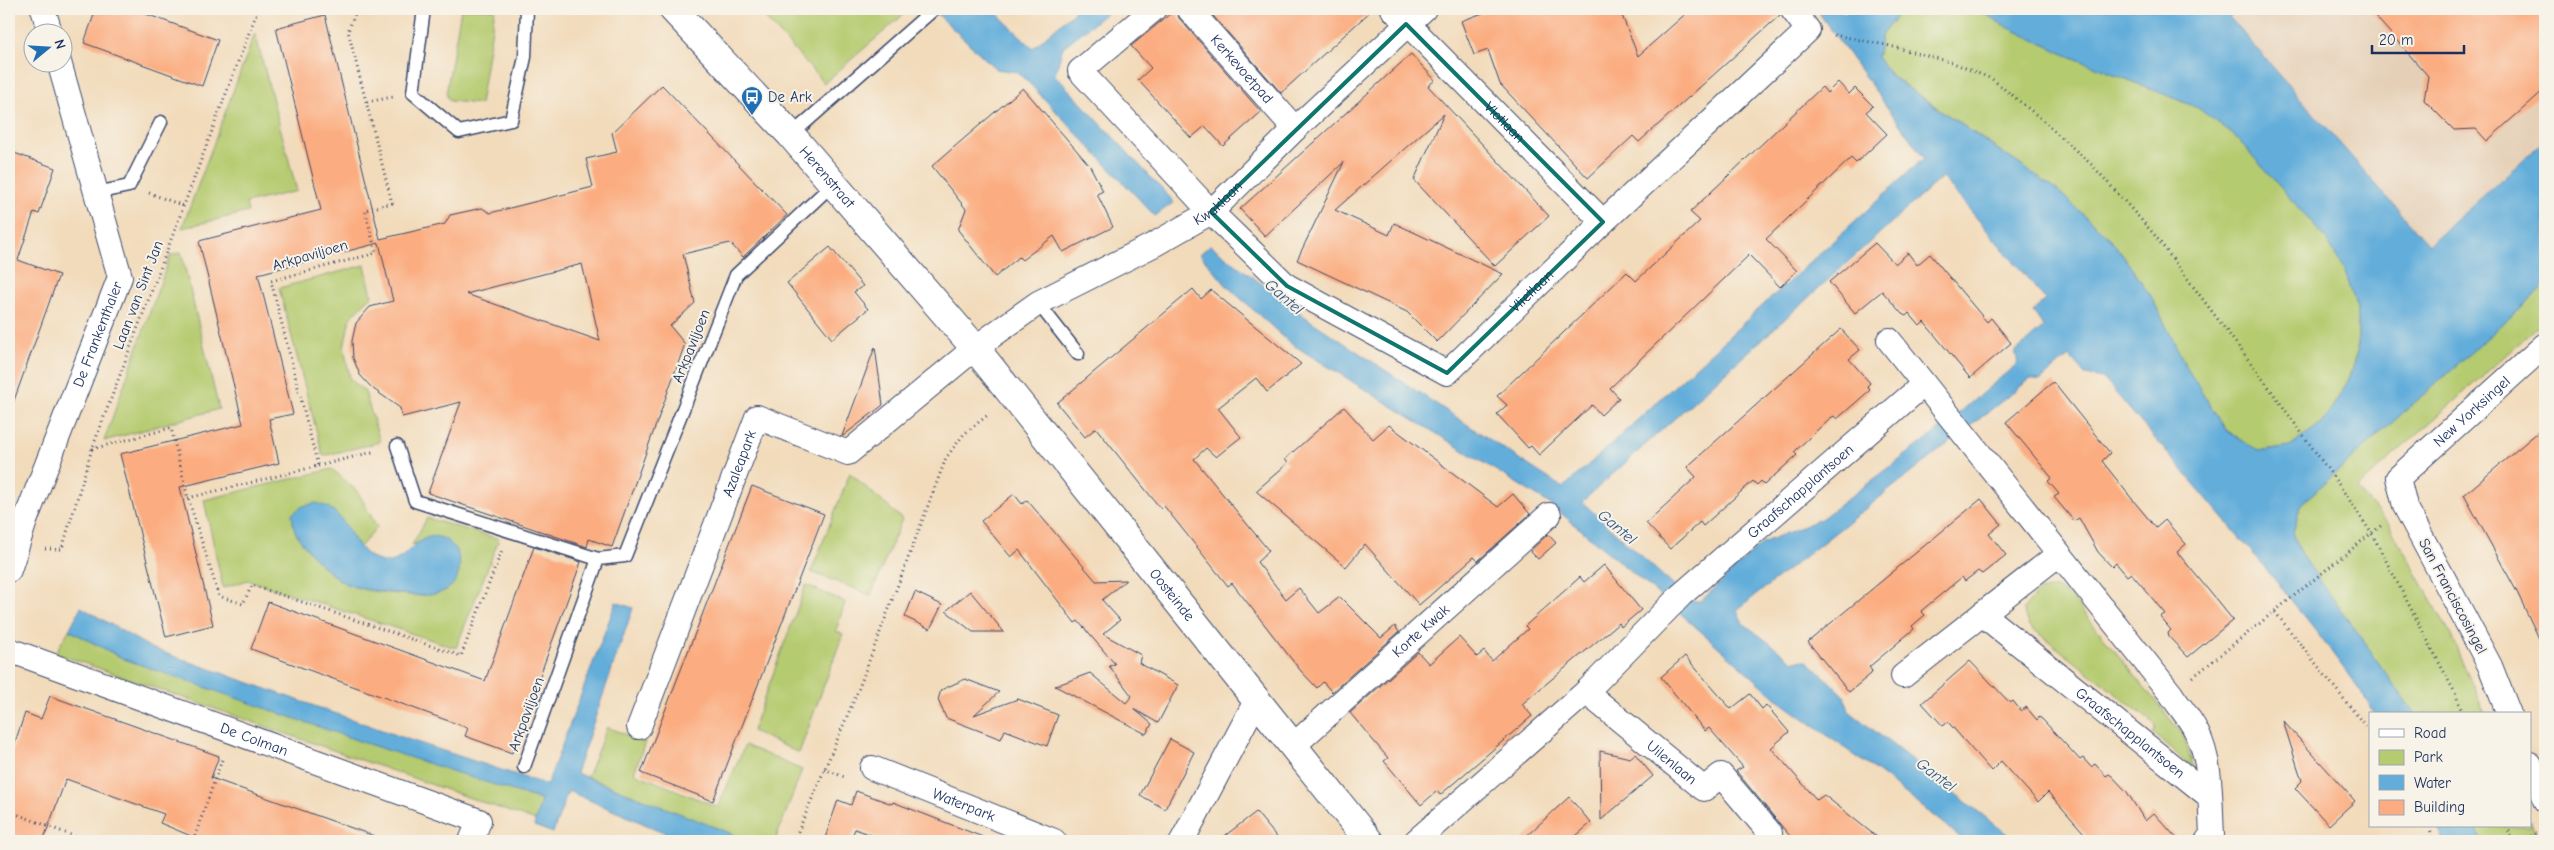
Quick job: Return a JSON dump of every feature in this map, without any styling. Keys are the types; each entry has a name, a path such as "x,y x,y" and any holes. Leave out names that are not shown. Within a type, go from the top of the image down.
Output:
{"street":[{"path":"43,9 47,22"},
{"name":"Herenstraat","path":"673,9 791,135 975,348"},
{"path":"1154,9 1080,71 1211,212"},
{"name":"Kerkevoetpad","path":"1189,9 1294,129"},
{"name":"Kwaklaan","path":"975,348 1038,303 1155,244 1211,212 1294,129 1399,16 1424,9"},
{"name":"Vlietlaan","path":"1211,212 1287,286 1447,373 1603,222 1808,30 1792,9"},
{"name":"Vlotlaan","path":"1399,16 1603,222"},
{"name":"De Frankenthaler","path":"13,560 17,518 120,277 62,72"},
{"name":"Graafschapplantsoen","path":"1889,340 2171,694 2197,732 2204,753 2214,839"},
{"name":"New Yorksingel","path":"2398,478 2545,345"},
{"name":"Oosteinde","path":"975,348 1369,841"},
{"name":"Azaleapark","path":"639,727 757,416 848,453 975,348"},
{"name":"Graafschapplantsoen","path":"1586,692 1676,599 1924,384"},
{"name":"San Franciscosingel","path":"2398,478 2405,506 2490,666 2508,712"},
{"name":"Korte Kwak","path":"1293,746 1549,515"},
{"path":"1903,676 2059,554"},
{"name":"Graafschapplantsoen","path":"1982,614 2209,796"},
{"name":"De Colman","path":"9,650 479,821 471,841"},
{"path":"1416,841 1586,692"},
{"name":"Uilenlaan","path":"1586,692 1704,789 1721,775 1770,833"},
{"path":"1182,841 1256,701"},
{"name":"Waterpark","path":"872,768 1054,841"},
{"path":"2532,769 2545,800"}],"lane":[{"path":"424,9 413,93 458,132 511,120 525,57 527,9"},
{"path":"791,135 931,11"},
{"path":"96,192 129,186 161,122"},
{"name":"Arkpaviljoen","path":"397,446 415,501 510,529 598,559 626,556 736,275 834,184"},
{"path":"1038,303 1078,354"},
{"name":"Arkpaviljoen","path":"524,767 598,559"}],"path":[{"name":"Laan van Sint Jan","path":"13,560 62,549 92,449 258,9"},
{"name":"Arkpaviljoen","path":"318,466 271,282 376,253 365,210 392,203 348,31 357,9"},
{"path":"1831,35 1886,45 1951,62 1992,79 2039,117 2093,166 2153,234 2342,489 2372,534 2455,693 2462,712"},
{"path":"129,186 184,206"},
{"path":"794,840 857,693 946,458 964,434 1013,395"},
{"path":"92,449 171,428 188,498 219,596 243,604 252,585 462,656 510,529"},
{"path":"188,498 397,446"},
{"path":"2171,694 2405,506"},
{"path":"2275,612 2369,731"},
{"path":"193,841 233,731"},
{"path":"824,769 850,779"},
{"path":"9,811 86,841"},
{"path":"2430,828 2432,841"},
{"path":"2509,828 2514,841"},
{"path":"2522,841 2545,829"}],"highlighted area":[{"path":"1406,24 1603,222 1447,373 1287,286 1211,212"}],"shaded area":[{"path":"2237,9 2545,9 2545,140 2429,246 2228,16"}],"green space":[{"path":"461,9 495,9 480,104 450,101 446,94"},
{"path":"757,9 910,9 824,83"},
{"path":"1902,9 1977,9 2007,27 2062,53 2198,108 2236,137 2326,239 2345,271 2358,312 2358,349 2346,385 2323,422 2290,446 2258,451 2226,430 2188,370 2151,296 2114,243 2058,191 1893,77 1877,58 1882,34"},
{"path":"255,33 297,191 246,203 248,212 182,228"},
{"path":"181,252 219,409 104,441 170,256"},
{"path":"365,265 372,296 350,318 344,347 350,379 365,392 380,442 323,456 279,288"},
{"path":"2545,286 2545,320 2357,488 2389,525 2448,629 2484,712 2414,712 2301,554 2293,532 2301,504"},
{"path":"332,469 358,492 377,527 360,547 340,519 295,532 332,575 347,584 374,591 421,596 430,537 412,545 427,518 499,539 456,648 248,580 223,588 204,500"},
{"path":"850,473 902,519 871,595 811,572"},
{"path":"806,585 845,602 836,631 843,634 799,753 752,731"},
{"path":"2053,588 2070,596 2184,736 2194,769 2153,733 2157,726 2028,625 2023,609 2039,591"},
{"path":"69,630 124,659 541,800 536,821 55,653"},
{"path":"607,727 645,742 634,773 718,807 745,745 802,770 775,841 750,841 587,777"},
{"path":"2532,825 2539,841 2482,841 2477,828 2532,828"}],"water":[{"path":"932,9 992,9 1033,48 1077,9 1112,9 1063,47 1055,75 1174,202 1155,216 1030,84 1017,72 996,69"},
{"path":"1816,9 1839,9 1843,14 1849,9 1902,9 1882,34 1877,57 1892,77 2058,191 2114,243 2151,296 2188,370 2226,430 2258,451 2290,446 2323,422 2346,385 2358,350 2358,312 2345,271 2326,239 2236,137 2198,108 2062,53 2007,27 1977,9 2237,9 2229,17 2429,245 2545,140 2545,286 2301,504 2293,532 2301,554 2414,712 2375,712 2279,584 2209,501 2103,378 2085,375 2069,356 2040,381 2030,379 1737,610 1743,623 1793,661 1807,660 1845,697 1849,711 2016,841 1965,841 1886,778 1781,702 1664,599 1550,504 1290,343 1227,286 1200,254 1210,245 1311,321 1563,488 1924,158","holes":["1942,177 2045,299 2033,312 2044,327 2015,352 2018,363 1935,433 1821,519 1762,543 1701,601 1686,601 1676,588 1582,502"]},
{"path":"317,503 330,508 343,521 363,551 379,561 388,562 396,560 417,543 433,536 442,538 450,543 458,557 459,573 455,581 442,592 424,595 406,595 365,589 342,582 312,555 294,529 292,514 303,506"},
{"path":"616,602 633,608 576,773 750,841 684,841 568,791 553,833 534,826 541,800 359,741 124,659 69,630 81,607 151,648 410,740 547,785"},
{"path":"2440,828 2477,828 2482,841 2442,841"}],"building":[{"path":"96,9 132,9 218,40 202,86 84,43"},
{"path":"1176,9 1179,18 1261,112 1223,146 1205,126 1191,138 1138,80 1151,68 1131,46"},
{"path":"1207,9 1373,9 1281,93"},
{"path":"1494,9 1610,9 1613,16 1621,13 1638,56 1691,9 1779,9 1780,15 1639,142 1633,136 1588,178 1500,84 1488,50 1474,55 1461,21"},
{"path":"2369,9 2545,9 2545,89 2487,141 2476,129 2454,130 2424,100 2428,76"},
{"path":"325,15 380,239 445,224 450,215 482,208 490,213 593,187 586,159 617,152 612,133 662,85 787,215 743,257 730,243 683,254 695,303 670,326 685,344 612,547 589,539 587,547 428,493 461,402 402,417 400,408 372,388 360,375 353,358 352,341 356,323 370,307 393,301 379,243 258,274 293,414 269,419 279,463 180,487 213,625 166,637 120,454 243,424 199,241 321,210 276,28","holes":["582,264 600,341 466,294"]},
{"path":"1411,54 1435,80 1428,86 1549,216 1495,266 1414,180 1444,114 1335,210 1389,235 1394,223 1503,274 1437,342 1407,312 1297,260 1344,162 1265,236 1240,209"},
{"path":"1838,82 1849,94 1855,88 1873,106 1866,112 1887,134 1856,163 1851,158 1766,239 1797,271 1780,287 1749,255 1610,388 1619,398 1601,415 1592,405 1539,455 1531,446 1528,448 1497,414 1507,405 1497,396 1627,272 1636,281 1700,221 1690,212 1822,87 1827,93"},
{"path":"1023,88 1090,166 1103,191 1097,194 1113,227 1063,252 1054,236 1022,260 1019,257 995,277 958,230 966,209 932,166"},
{"path":"9,151 55,168 39,214 34,212 18,260 59,275 12,406 9,406"},
{"path":"1875,243 1895,264 1908,253 1917,265 1930,254 1987,322 1991,318 2011,343 1970,378 1924,322 1920,326 1909,313 1906,316 1902,314 1882,291 1855,313 1829,282"},
{"path":"830,247 863,286 854,292 868,309 832,339 787,283"},
{"path":"1193,289 1201,299 1211,290 1301,364 1267,392 1256,378 1218,408 1241,437 1216,457 1206,448 1194,459 1269,551 1257,562 1286,599 1299,588 1319,613 1340,597 1381,638 1395,626 1399,632 1332,692 1323,682 1317,688 1300,670 1232,583 1228,586 1164,506 1161,509 1096,428 1085,437 1057,403"},
{"path":"1841,329 1860,350 1849,359 1870,383 1867,386 1870,390 1837,419 1834,416 1829,419 1794,452 1797,455 1764,485 1761,481 1757,485 1753,481 1703,526 1700,522 1670,549 1646,523 1696,477 1687,467"},
{"path":"875,347 883,405 842,436"},
{"path":"2053,382 2110,453 2102,461 2156,528 2165,520 2186,544 2177,552 2233,620 2188,657 2169,637 2168,633 2171,630 2160,617 2165,614 2131,573 2127,576 2116,563 2112,567 2098,552 2079,518 2074,521 2054,497 2059,494 2048,481 2052,478 2006,422"},
{"path":"1344,407 1373,439 1389,425 1498,507 1513,494 1530,514 1478,561 1474,557 1419,605 1365,544 1346,567 1256,491 1288,463 1285,459"},
{"path":"2545,426 2545,651 2517,592 2464,495"},
{"path":"752,486 824,514 713,801 641,773"},
{"path":"1014,494 1022,504 1027,500 1096,581 1126,580 1102,600 1120,620 1103,634 1141,655 1139,663 1178,685 1158,723 1134,709 1152,724 1146,734 1055,686 1090,673 1126,703 1132,696 1109,666 1115,664 1078,621 1075,623 1019,550 1011,557 981,521"},
{"path":"1981,499 2001,524 1989,534 2006,555 1982,574 1978,571 1965,581 1962,577 1921,611 1925,615 1912,626 1914,629 1869,667 1872,671 1871,674 1849,692 1808,642"},
{"path":"1548,534 1556,543 1538,559 1530,551"},
{"path":"534,547 581,562 512,753 465,736 468,728 251,649 268,602 485,681"},
{"path":"1604,565 1641,610 1621,627 1619,623 1522,704 1532,716 1440,795 1437,791 1421,805 1384,761 1388,758 1350,713 1418,652 1429,664 1459,637 1477,657 1484,651 1492,661 1528,629 1525,626 1580,577 1584,582"},
{"path":"970,591 1004,632 973,632 946,611"},
{"path":"915,592 942,605 930,629 905,617"},
{"path":"1685,656 1731,709 1750,694 1762,709 1766,705 1789,732 1771,748 1817,800 1824,795 1882,841 1794,841 1736,771 1743,767 1709,728 1705,731 1661,677"},
{"path":"1970,661 2010,703 2013,701 2021,711 2026,707 2037,720 2039,717 2042,719 2080,760 2083,758 2091,767 2095,764 2106,776 2109,774 2112,776 2127,792 2145,821 2154,813 2179,841 2091,841 2048,792 2038,802 2001,761 1991,771 1948,722 1943,726 1922,703"},
{"path":"965,679 999,692 974,715 1018,699 1058,715 1047,746 1005,730 1001,739 946,718 938,700 941,690"},
{"path":"50,696 219,756 211,778 380,838 379,841 203,841 160,823 164,814 66,779 43,841 9,841 9,760 25,713 41,719"},
{"path":"2283,721 2355,801 2329,825 2295,788 2302,781"},
{"path":"1170,739 1194,752 1165,809 1140,795"},
{"path":"1600,751 1630,758 1635,754 1653,776 1601,820"},
{"path":"856,791 892,804 893,802 988,839 988,841 888,841 855,829 850,841 824,841 838,800 851,805"},
{"path":"1569,797 1591,823 1570,841 1521,841"},
{"path":"1256,812 1280,841 1218,841"}],"place":[{"name":"De Ark","path":"752,116"}],"water label":[{"name":"Gantel","path":"1284,297"},
{"name":"Gantel","path":"1617,527"},
{"name":"Gantel","path":"1936,775"}]}
